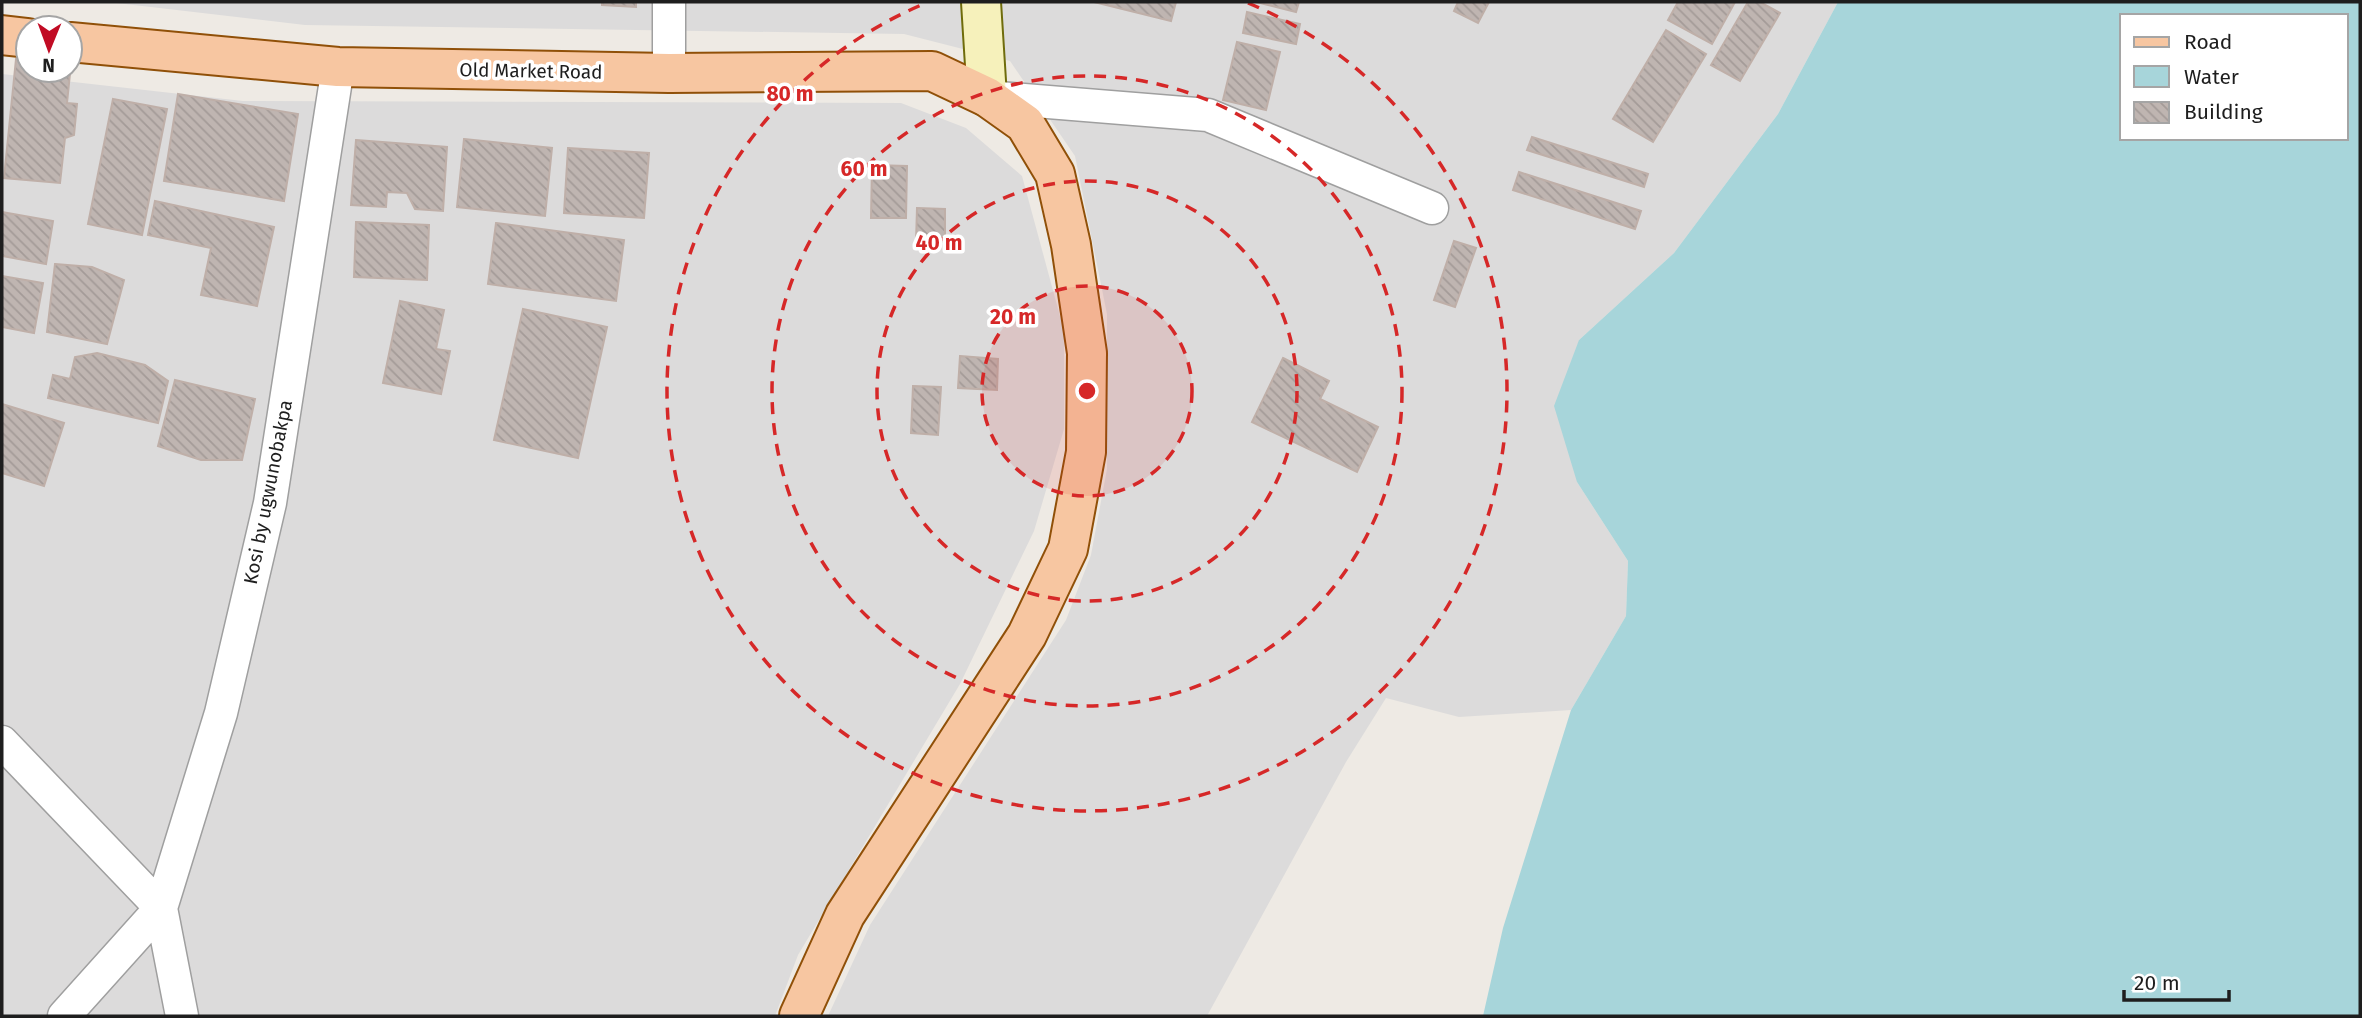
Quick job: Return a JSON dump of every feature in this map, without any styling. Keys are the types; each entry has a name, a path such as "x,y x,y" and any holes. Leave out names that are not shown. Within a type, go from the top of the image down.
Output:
{"main road":[{"path":"981,2 987,97"},
{"name":"Old Market Road","path":"84,43 338,67 669,73 932,71 987,97 1025,124 1055,174 1071,245 1087,353 1086,452 1068,549 1027,635 845,915 799,1016"}],"street":[{"path":"669,2 669,73"},
{"name":"Kosi by ugwunobakpa","path":"161,908 221,713 270,503 338,67"},
{"path":"987,97 1208,114 1432,208"},
{"path":"2,742 161,908 182,1016"},
{"path":"64,1016 161,908"}],"shaded area":[{"path":"108,2 1838,2 1778,114 1674,253 1579,340 1577,482 1628,561 1626,616 1571,710 1459,717 1386,698 1346,762 1207,1016 828,1016 870,925 1066,620 1091,555 1107,469 1107,314 1075,156 1010,61 904,34 305,25"},
{"path":"2,74 14,75 14,84 84,83 243,101 901,103 966,128 1022,176 1064,331 1064,429 1034,531 960,684 798,955 775,1016 2,1016"}],"water":[{"path":"1838,2 2360,2 2360,1016 1483,1016 1503,928 1571,710 1626,616 1628,561 1577,482 1554,406 1579,340 1674,253 1778,114"}],"building":[{"path":"602,2 636,2 636,7 602,5"},
{"path":"1094,2 1176,2 1171,21"},
{"path":"1256,2 1299,2 1296,12"},
{"path":"1458,2 1489,2 1478,23 1454,11"},
{"path":"1678,2 1735,2 1712,44 1668,20"},
{"path":"1748,2 1760,2 1780,13 1740,81 1711,65"},
{"path":"1247,12 1300,24 1296,44 1243,33"},
{"path":"1666,30 1706,54 1653,142 1613,119"},
{"path":"1237,42 1280,52 1266,110 1223,100"},
{"path":"14,79 14,84 69,84 67,103 77,104 74,135 65,138 60,183 4,178"},
{"path":"178,94 298,114 284,201 164,181"},
{"path":"113,99 167,109 142,235 88,224"},
{"path":"1532,137 1648,174 1644,187 1527,150"},
{"path":"464,139 552,148 545,216 457,207"},
{"path":"356,140 447,147 443,211 415,209 407,193 387,192 386,207 351,205"},
{"path":"568,148 649,153 644,218 564,213"},
{"path":"872,165 907,166 906,218 871,218"},
{"path":"1519,172 1641,211 1635,229 1513,190"},
{"path":"155,201 274,227 257,306 201,295 211,248 148,235"},
{"path":"917,208 945,209 945,242 916,242"},
{"path":"2,212 53,221 46,264 2,256"},
{"path":"356,222 429,225 427,280 354,277"},
{"path":"496,223 624,240 616,301 488,284"},
{"path":"1454,241 1476,248 1455,307 1434,300"},
{"path":"55,264 92,267 124,280 107,344 47,332"},
{"path":"2,276 43,283 34,333 2,327"},
{"path":"400,301 444,310 436,349 450,351 441,394 383,383"},
{"path":"523,309 607,327 578,458 494,440"},
{"path":"97,353 145,365 168,381 158,423 48,398 53,375 70,379 75,357"},
{"path":"960,356 998,359 997,390 958,388"},
{"path":"1283,358 1329,381 1320,399 1378,427 1357,472 1252,422"},
{"path":"175,380 255,399 242,460 201,460 158,446"},
{"path":"913,386 941,387 938,435 911,433"},
{"path":"2,404 64,423 44,486 2,473"}]}
